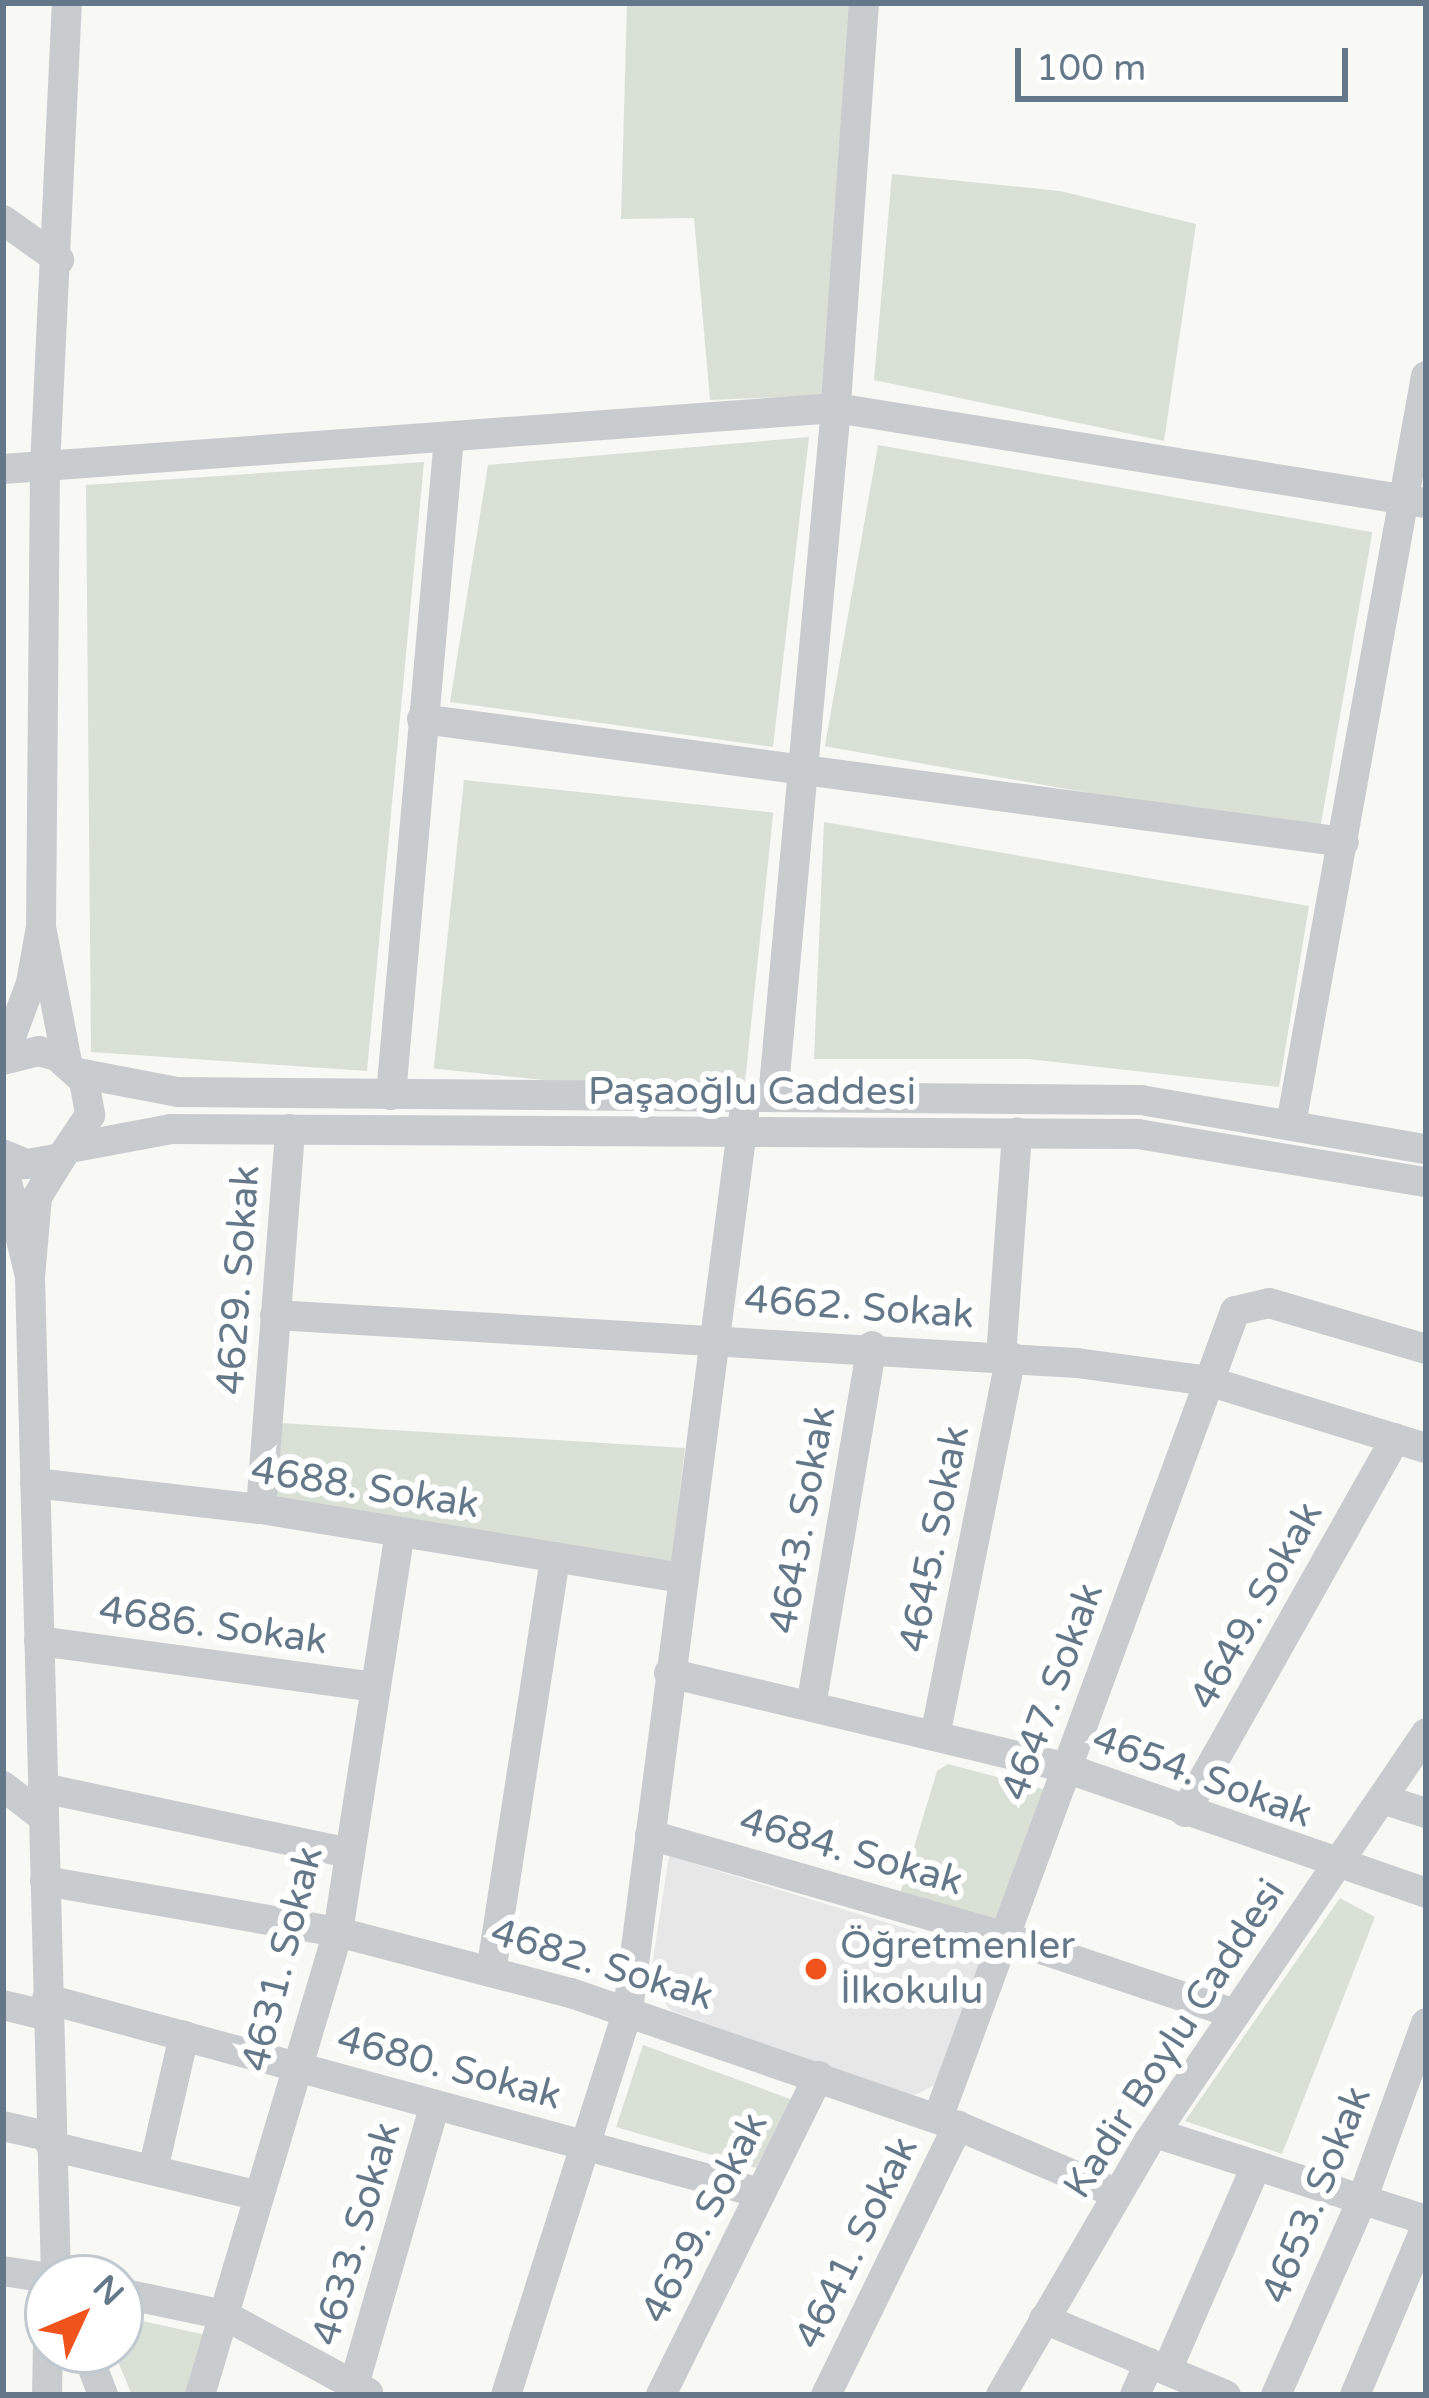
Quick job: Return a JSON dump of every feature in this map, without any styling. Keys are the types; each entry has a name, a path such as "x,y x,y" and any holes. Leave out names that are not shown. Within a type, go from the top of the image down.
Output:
{"street":[{"path":"3,1059 26,1003 41,927 45,466 59,260 67,3"},
{"path":"510,2394 628,2010 711,1338 740,1131 761,1096 801,770 836,408 864,3"},
{"path":"3,220 59,260"},
{"path":"1291,1124 1415,502 1426,376"},
{"path":"3,470 836,408 1415,502"},
{"path":"391,1094 448,436"},
{"path":"422,719 1344,842"},
{"path":"41,927 72,1068 91,1115 37,1197 18,1385 35,1484 53,2254"},
{"name":"Paşaoğlu Caddesi","path":"3,1059 39,1051 72,1068 178,1092 1141,1100 1426,1149"},
{"name":"4629. Sokak","path":"261,1509 290,1129"},
{"name":"Paşaoğlu Caddesi","path":"3,1154 26,1164 148,1130 1017,1132 1204,1142 1426,1182"},
{"name":"4645. Sokak","path":"935,1736 1006,1357 1017,1132"},
{"path":"3,1165 30,1277"},
{"name":"4647. Sokak","path":"948,2122 1005,1937 1235,1311 1251,1301 1426,1349"},
{"name":"4662. Sokak","path":"275,1315 1006,1357 1208,1381 1411,1443"},
{"name":"4643. Sokak","path":"811,1706 872,1346"},
{"name":"4649. Sokak","path":"1185,1812 1411,1443"},
{"name":"4688. Sokak","path":"35,1484 261,1509 681,1578"},
{"name":"4631. Sokak","path":"200,2395 338,1932 400,1532"},
{"path":"491,1972 555,1557"},
{"name":"4686. Sokak","path":"39,1642 376,1687"},
{"name":"4654. Sokak","path":"669,1672 1066,1768 1335,1867 1426,1893"},
{"name":"Kadir Boylu Caddesi","path":"1001,2395 1116,2192 1426,1733"},
{"path":"3,1786 43,1803 350,1853"},
{"path":"1382,1799 1426,1813"},
{"name":"4684. Sokak","path":"650,1835 1005,1937 1235,2014"},
{"name":"4682. Sokak","path":"45,1881 338,1932 628,2010 948,2122 1116,2192"},
{"name":"4680. Sokak","path":"3,2005 48,2008 184,2036 760,2193"},
{"name":"4653. Sokak","path":"1276,2395 1362,2200 1426,2023"},
{"path":"153,2170 184,2036"},
{"name":"4639. Sokak","path":"661,2395 819,2075"},
{"name":"4633. Sokak","path":"363,2390 436,2105"},
{"name":"4641. Sokak","path":"826,2395 948,2122"},
{"path":"3,2126 260,2196"},
{"path":"1155,2133 1426,2224 1355,2395"},
{"path":"1135,2395 1158,2367 1256,2166"},
{"path":"144,2298 224,2315 363,2390"},
{"path":"1044,2319 1226,2395"}],"shaded area":[{"path":"627,3 851,3 825,395 710,400 694,218 621,219"},
{"path":"892,174 1060,191 1196,224 1164,441 874,380"},
{"path":"809,437 773,747 450,702 488,465"},
{"path":"878,445 1372,532 1319,834 825,746"},
{"path":"424,462 367,1071 91,1052 86,485"},
{"path":"464,780 773,813 743,1101 434,1068"},
{"path":"824,822 1309,906 1279,1087 1028,1059 814,1059"},
{"path":"280,1423 685,1448 671,1566 276,1501"},
{"path":"948,1764 1046,1790 997,1922 899,1897 937,1771"},
{"name":"Öğretmenler İlkokulu","path":"669,1856 986,1953 935,2085 915,2095 891,2089 672,2011 649,1985"},
{"path":"1340,1898 1375,1917 1282,2154 1185,2121"},
{"path":"643,2045 793,2100 756,2168 616,2127"},
{"path":"144,2321 206,2335 199,2395 132,2395 123,2374 144,2374"}],"place":[{"name":"Öğretmenler İlkokulu","path":"816,1969"}]}
